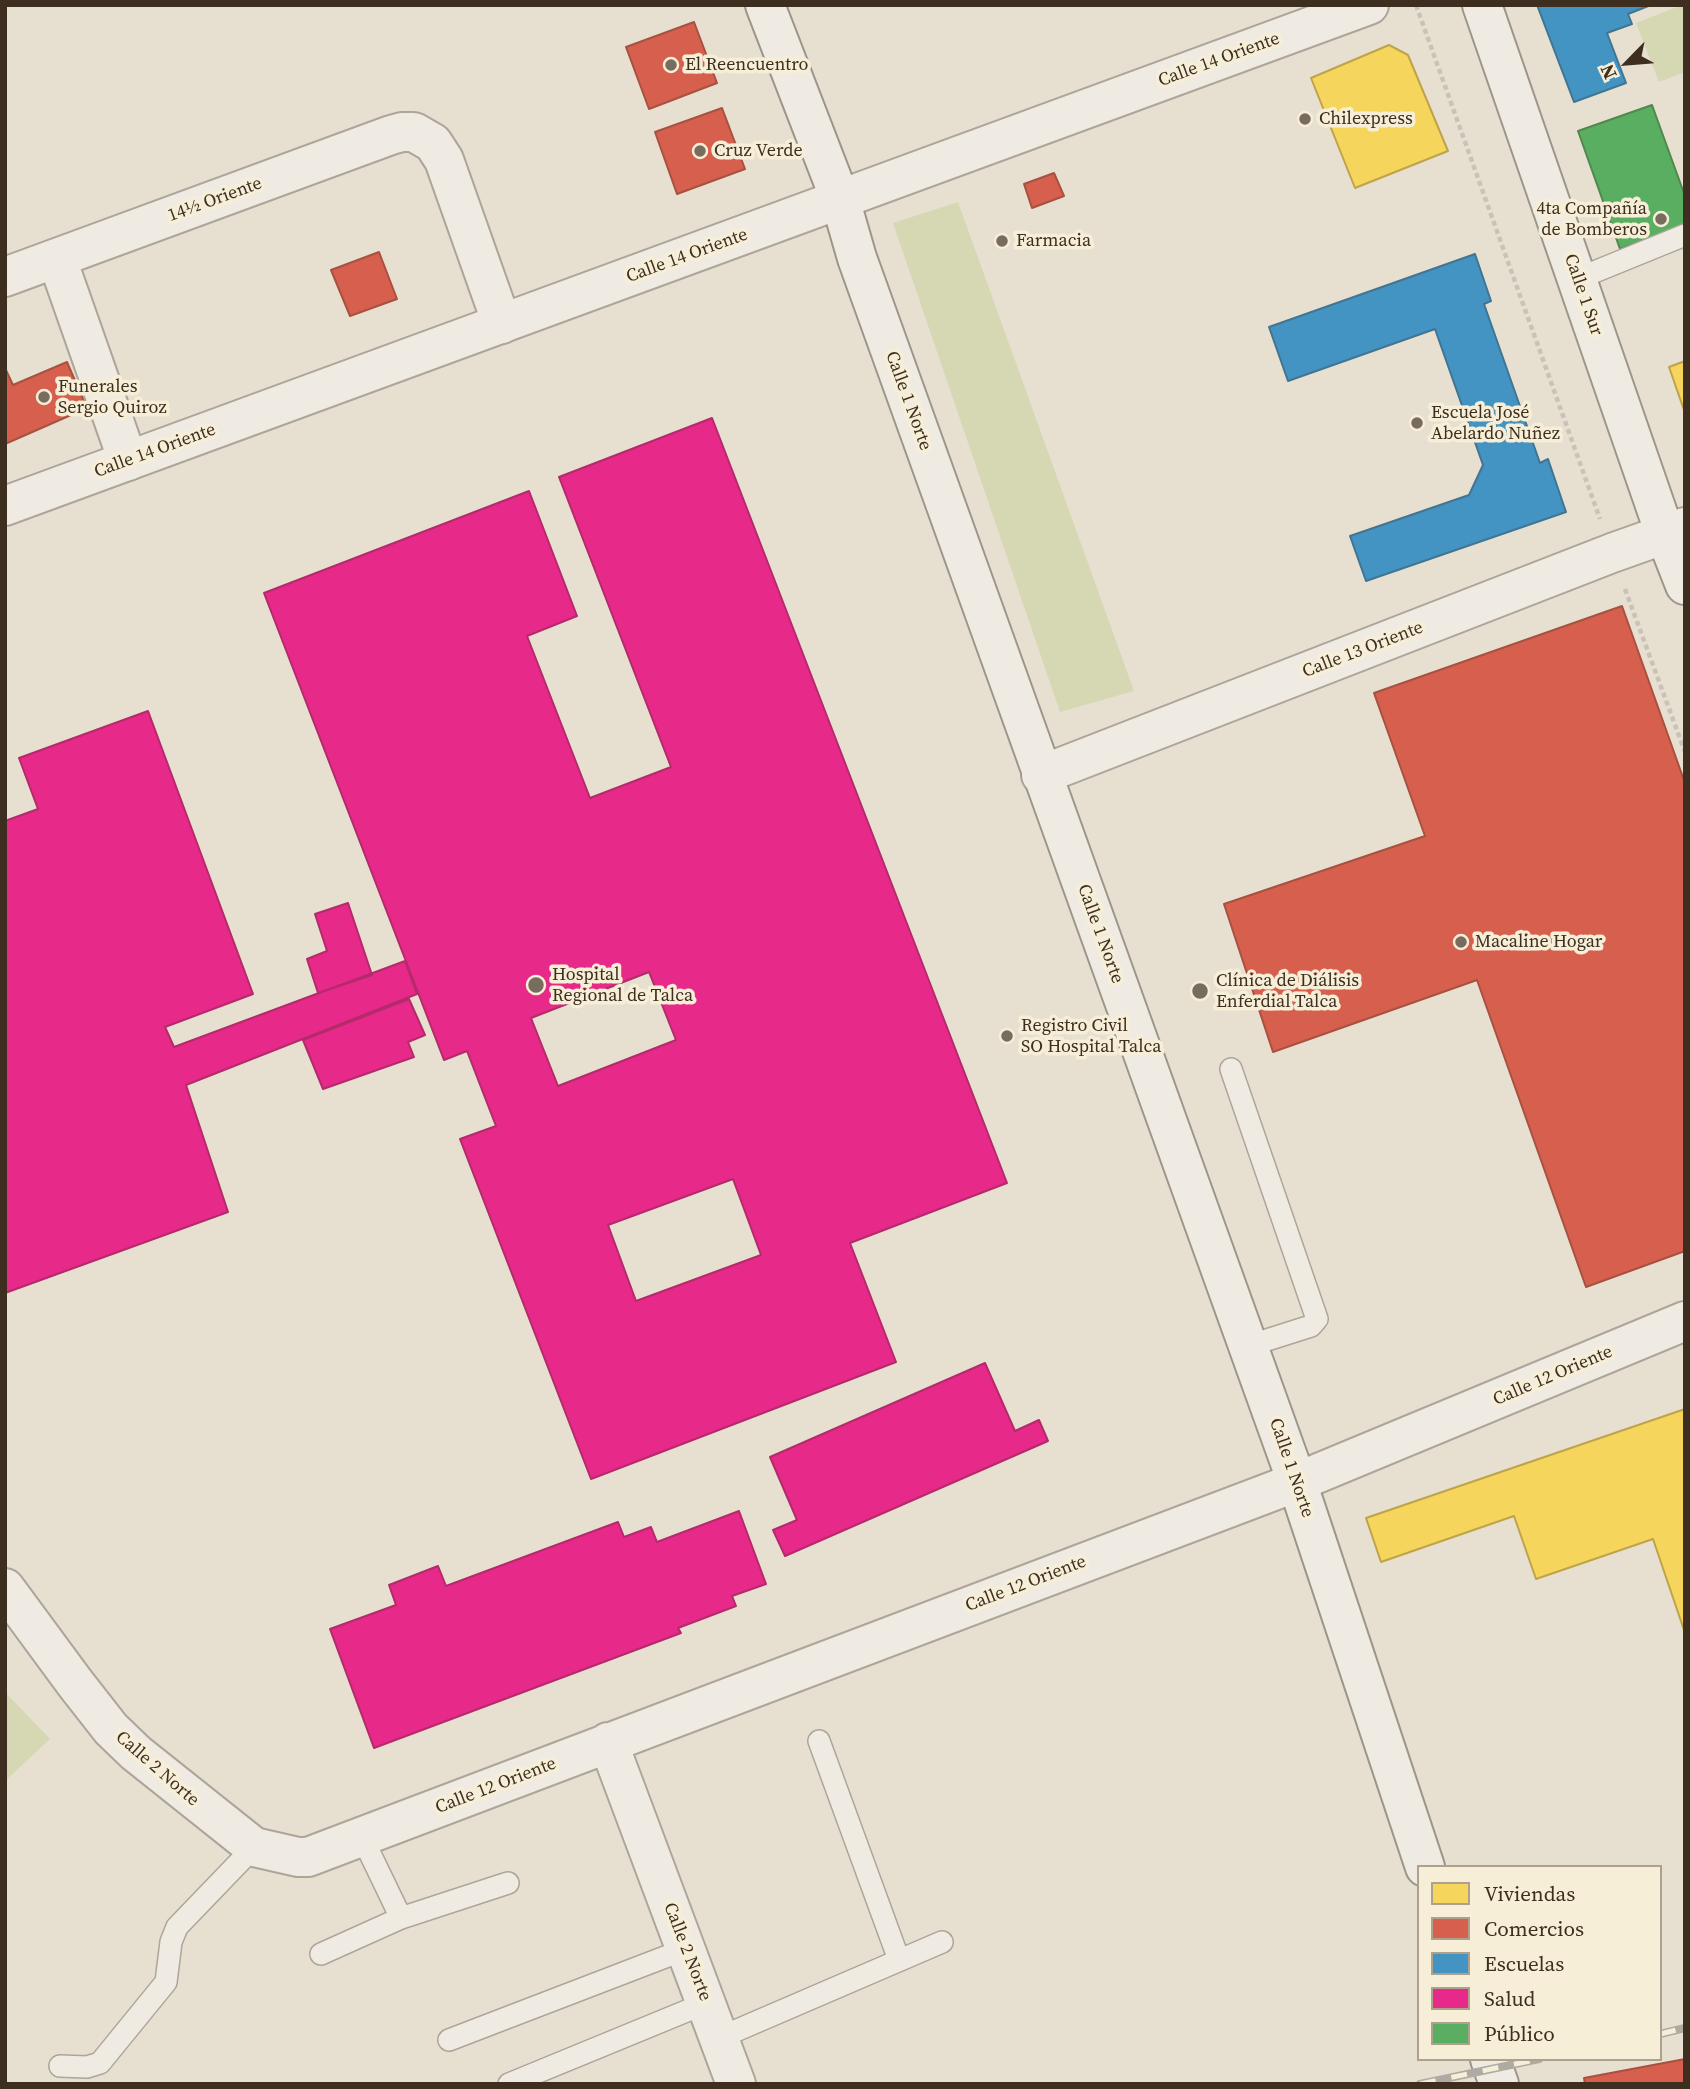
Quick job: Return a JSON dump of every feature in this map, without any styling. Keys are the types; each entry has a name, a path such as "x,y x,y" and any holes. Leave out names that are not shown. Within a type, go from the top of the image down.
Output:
{"street":[{"name":"Calle 1 Norte","path":"765,5 840,199 857,258 1041,775 1297,1482 1424,1865"},
{"name":"Calle 14 Oriente","path":"5,506 1369,5"},
{"name":"Calle 1 Sur","path":"1482,5 1577,279 1675,530 1685,585"},
{"name":"14½ Oriente","path":"5,277 391,135 414,132 433,143 444,160 502,324"},
{"path":"57,259 128,461"},
{"name":"Calle 13 Oriente","path":"1041,775 1675,530"},
{"name":"Calle 12 Oriente","path":"362,1837 1297,1482 1685,1321"},
{"name":"Calle 2 Norte","path":"5,1588 111,1729 168,1780 254,1847 308,1857 362,1837"},
{"name":"Calle 2 Norte","path":"608,1742 736,2084"},
{"path":"1491,2061 1499,2084"}],"lane":[{"path":"1577,279 1685,235"},
{"path":"1231,1069 1317,1319 1311,1326 1248,1346"},
{"path":"819,1741 899,1960"},
{"path":"362,1837 401,1918"},
{"path":"60,2066 87,2067 100,2063 166,1982 171,1942 177,1927 254,1847"},
{"path":"321,1954 401,1918 508,1883"},
{"path":"509,2084 899,1960 942,1942"},
{"path":"449,2040 686,1949"}],"path":[{"path":"1416,5 1685,752"}],"green space":[{"path":"1685,5 1685,72 1659,82 1636,23"},
{"path":"958,202 1134,691 1060,712 893,223"},
{"path":"5,1692 50,1739 5,1781"}],"building: Viviendas":[{"path":"1389,45 1408,55 1448,151 1355,188 1311,78"},
{"path":"1685,361 1685,413 1669,367"},
{"path":"1685,1409 1685,1633 1653,1539 1536,1579 1514,1516 1381,1562 1366,1518"}],"building: Comercios":[{"name":"El Reencuentro","path":"694,22 717,83 649,109 626,47"},
{"name":"Cruz Verde","path":"722,108 745,169 677,194 655,132"},
{"path":"1054,173 1064,196 1032,208 1024,184"},
{"path":"379,252 397,299 350,316 331,270"},
{"name":"Funerales Sergio Quiroz","path":"67,362 87,408 5,444 5,368 13,385"},
{"name":"Macaline Hogar","path":"1622,606 1685,783 1685,1251 1586,1287 1477,980 1273,1052 1224,904 1425,836 1374,693"},
{"path":"1685,2059 1685,2084 1585,2084 1584,2078"}],"building: Escuelas":[{"path":"1537,5 1651,5 1628,14 1632,24 1607,33 1626,83 1574,102"},
{"path":"1475,254 1491,301 1484,304 1540,463 1548,459 1566,512 1366,581 1350,536 1469,495 1483,465 1435,329 1288,381 1269,327"}],"building: Salud":[{"path":"712,418 1007,1183 850,1243 896,1362 591,1479 460,1139 496,1126 467,1051 444,1060 264,593 529,491 577,616 527,636 590,798 671,767 559,477","holes":["649,972 676,1040 558,1086 531,1018","733,1179 761,1255 636,1301 608,1225"]},
{"path":"148,711 253,994 165,1027 174,1047 405,961 417,994 186,1085 228,1212 5,1293 5,821 38,809 19,758"},
{"path":"348,903 372,975 318,993 307,959 327,951 315,914"},
{"path":"409,999 425,1035 408,1042 414,1057 323,1089 303,1040"},
{"path":"985,1363 1015,1431 1039,1420 1048,1441 785,1556 773,1530 797,1520 770,1457"},
{"path":"739,1511 766,1584 732,1596 736,1606 678,1628 681,1633 374,1748 330,1629 396,1605 389,1585 438,1566 446,1586 618,1522 624,1537 651,1527 657,1542"}],"building: Público":[{"path":"1652,105 1685,196 1685,226 1620,249 1578,131"}],"railway":[{"path":"1662,2034 1685,2028"},
{"path":"1420,2084 1529,2061"}],"place":[{"name":"El Reencuentro","path":"671,65"},
{"name":"Chilexpress","path":"1305,119"},
{"name":"Cruz Verde","path":"700,151"},
{"name":"4ta Compañía de Bomberos","path":"1661,219"},
{"name":"Farmacia","path":"1002,241"},
{"name":"Funerales Sergio Quiroz","path":"44,397"},
{"name":"Escuela José Abelardo Nuñez","path":"1417,423"},
{"name":"Macaline Hogar","path":"1461,942"},
{"name":"Hospital Regional de Talca","path":"536,985"},
{"name":"Clínica de Diálisis Enferdial Talca","path":"1200,991"},
{"name":"Registro Civil SO Hospital Talca","path":"1007,1036"}]}
